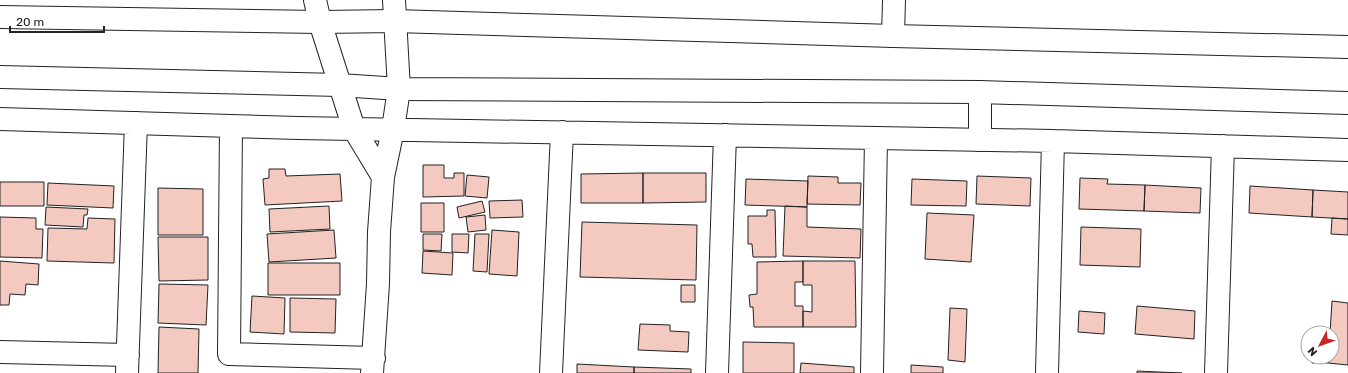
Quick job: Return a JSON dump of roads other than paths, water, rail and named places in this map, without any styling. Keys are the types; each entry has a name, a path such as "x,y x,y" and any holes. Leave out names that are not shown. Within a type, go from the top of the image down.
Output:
{"street":[{"path":"315,0 320,22 354,128 384,177"},
{"path":"231,126 230,354 373,365 378,284 379,232 384,177 393,129 398,88 394,0"},
{"path":"893,36 894,0"},
{"path":"0,17 320,22 395,21 893,36 1348,47"},
{"path":"0,77 340,85 398,88 980,92 1348,103"},
{"path":"980,92 980,140"},
{"path":"0,119 231,126 1053,141 1348,150"},
{"path":"0,352 128,364 136,123"},
{"path":"551,373 562,132"},
{"path":"717,373 725,135"},
{"path":"872,373 876,138"},
{"path":"1048,373 1053,141"},
{"path":"1216,373 1223,146"}]}
